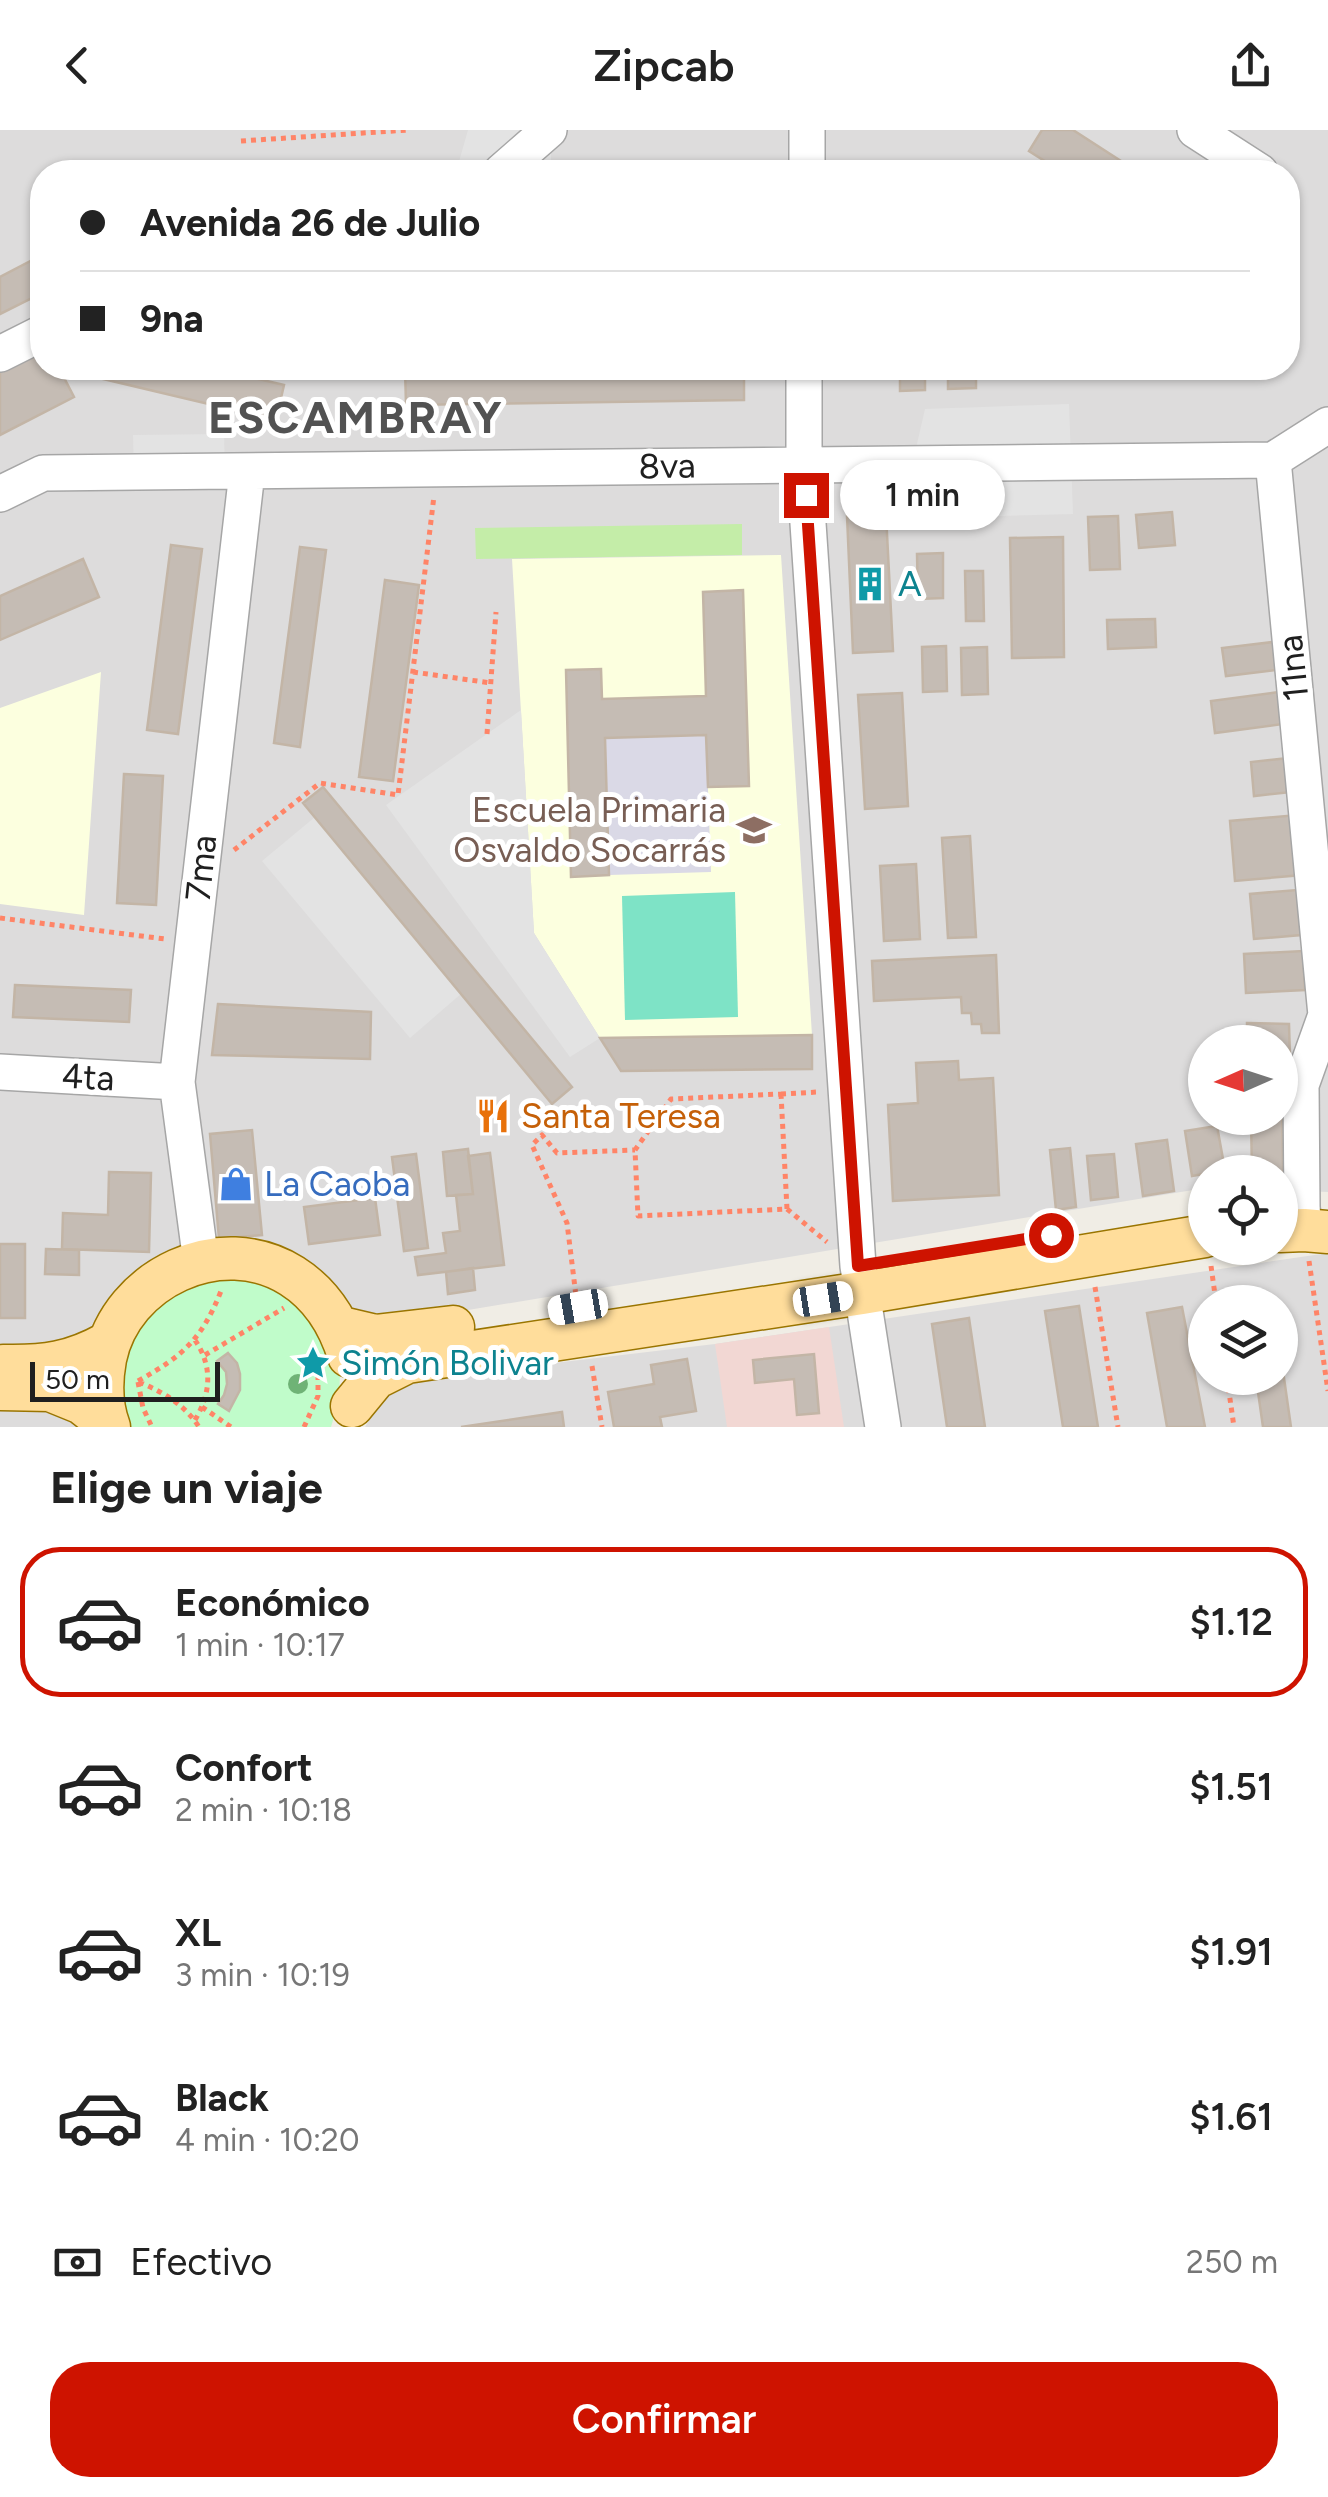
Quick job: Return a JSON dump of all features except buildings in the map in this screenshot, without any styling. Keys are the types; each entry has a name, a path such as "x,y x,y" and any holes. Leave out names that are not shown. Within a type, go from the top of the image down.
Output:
{"main road":[{"path":"860,1279 1188,1213"},
{"path":"328,1344 375,1336 582,1320 860,1279 1089,1255 1188,1252"},
{"path":"108,1424 101,1379 124,1355 125,1310 151,1284 186,1266 216,1283 220,1258 256,1262 291,1275 320,1298 328,1344 352,1364 349,1417"},
{"path":"349,1417 375,1378 406,1362 582,1320"},
{"path":"0,1366 52,1365 83,1357 124,1355"},
{"path":"0,1389 50,1390 82,1403 108,1424"}],"street":[{"path":"514,160 549,130"},
{"path":"806,160 807,130"},
{"path":"1195,130 1241,160"},
{"path":"0,354 30,339"},
{"path":"804,380 804,464 860,1279 882,1427"},
{"path":"1273,460 1328,425"},
{"name":"8va","path":"0,494 43,473 1273,460"},
{"name":"11na","path":"1273,460 1326,1016 1301,1085 1304,1219"},
{"name":"7ma","path":"216,1283 177,1082 246,472"},
{"name":"4ta","path":"0,1072 177,1082"}],"path":[{"path":"241,142 409,130"},
{"path":"232,852 320,784 398,795 437,470"},
{"path":"487,734 496,612"},
{"path":"413,672 491,682"},
{"path":"0,918 193,942"},
{"path":"787,1209 638,1216 635,1150 671,1098 782,1094 787,1209 860,1279"},
{"path":"602,1427 567,1223 532,1144 542,1135 557,1153 635,1150"},
{"path":"1304,1219 1328,1391"},
{"path":"1089,1255 1118,1427"},
{"path":"138,1381 167,1365 195,1340 210,1319 216,1283"},
{"path":"275,1302 293,1316"},
{"path":"205,1355 284,1308"},
{"path":"194,1420 202,1407 208,1380 205,1355 195,1340"},
{"path":"304,1427 318,1396 318,1370 328,1344"},
{"path":"124,1355 138,1381 143,1408 152,1427"},
{"path":"138,1381 164,1392 200,1427"},
{"path":"1229,1395 1234,1427"},
{"path":"202,1407 231,1427"}],"shaded area":[{"path":"0,130 1328,130 1328,1192 1298,1191 1298,1155 1188,1155 1188,1191 390,1323 90,1336 68,1346 0,1349"},
{"path":"468,130 551,130 551,160 459,160"},
{"path":"1069,404 1073,514 966,517 916,448 925,409"},
{"path":"224,434 225,472 134,473 133,435"},
{"name":"Escuela Primaria Osvaldo Socarrás","path":"781,555 812,1035 600,1038 534,933 512,559"},
{"path":"101,672 84,915 0,904 0,708"},
{"path":"521,710 534,933 600,1038 570,1057 386,805"},
{"path":"706,735 711,872 609,875 605,738"},
{"path":"315,817 462,993 410,1038 262,861"},
{"path":"1328,1253 1328,1427 365,1427 386,1393 412,1380 715,1344 1247,1265 1298,1265 1298,1257"},
{"path":"829,1327 844,1427 727,1427 715,1344"},
{"path":"0,1402 49,1408 86,1427 0,1427"}],"green space":[{"path":"742,524 742,555 476,559 475,528"},
{"path":"735,892 738,1017 625,1020 622,896"},
{"path":"233,1268 306,1301 340,1373 339,1400 331,1427 121,1427 111,1381 142,1304"}],"place":[{"name":"A","path":"870,584"},
{"name":"Escuela Primaria Osvaldo Socarrás","path":"754,830"},
{"name":"Santa Teresa","path":"493,1116"},
{"name":"La Caoba","path":"236,1184"},
{"name":"Simón Bolivar","path":"313,1363"}],"district":[{"name":"ESCAMBRAY","path":"356,417"}],"route":[{"path":"806,495 858,1266 1051,1235"}]}
